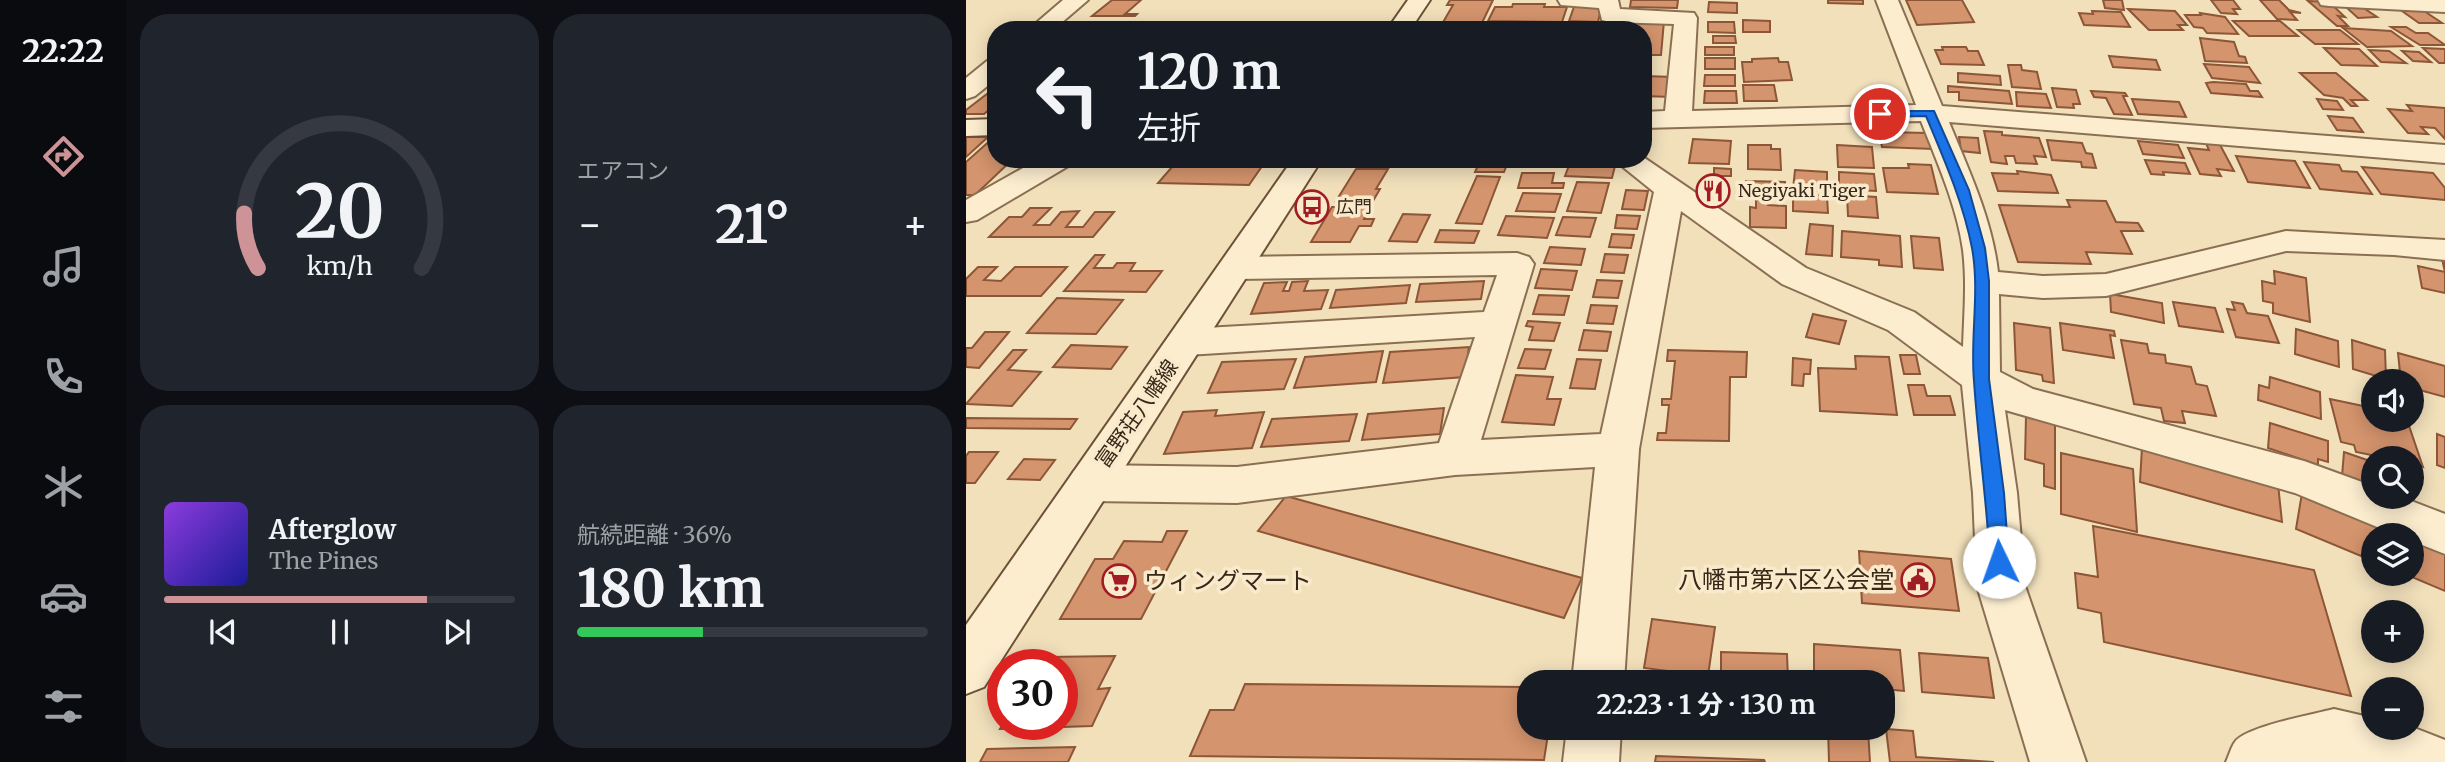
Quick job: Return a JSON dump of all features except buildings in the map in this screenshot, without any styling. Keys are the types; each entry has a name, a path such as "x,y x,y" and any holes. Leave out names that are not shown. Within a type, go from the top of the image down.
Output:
{"street":[{"path":"1050,21 1077,0"},
{"path":"1404,21 1419,0"},
{"path":"1569,0 1609,2 1610,15 1686,18 1678,119"},
{"path":"1887,0 1962,190 1979,248 1982,281 1981,379 1995,493 2001,586 2058,762"},
{"path":"2329,0 2445,5"},
{"path":"966,91 987,74"},
{"path":"1652,120 1930,113 2445,154"},
{"path":"966,128 987,127"},
{"path":"966,213 1044,168"},
{"name":"富野荘八幡線","path":"966,669 1302,168"},
{"path":"1639,168 1794,276 1901,321 1981,379 2022,401 2304,478 2445,534"},
{"path":"1599,670 1618,449 1669,191"},
{"path":"1982,281 2043,287 2106,285 2286,241 2394,245 2445,250"},
{"path":"1237,268 1517,264 1455,458"},
{"path":"1187,342 1499,323"},
{"path":"1089,482 1237,485 1455,458 1618,449"},
{"path":"2254,762 2260,756 2333,736 2432,762"},
{"path":"1591,762 1593,740"}],"place":[{"name":"Negiyaki Tiger","path":"1713,191"},
{"name":"広門","path":"1312,207"},
{"name":"八幡市第六区公会堂","path":"1918,580"},
{"name":"ウィングマート","path":"1119,581"}],"route":[{"path":"1880,114 1930,113 1962,190 1979,248 1982,281 1981,379 1995,493 1999,562"}]}
